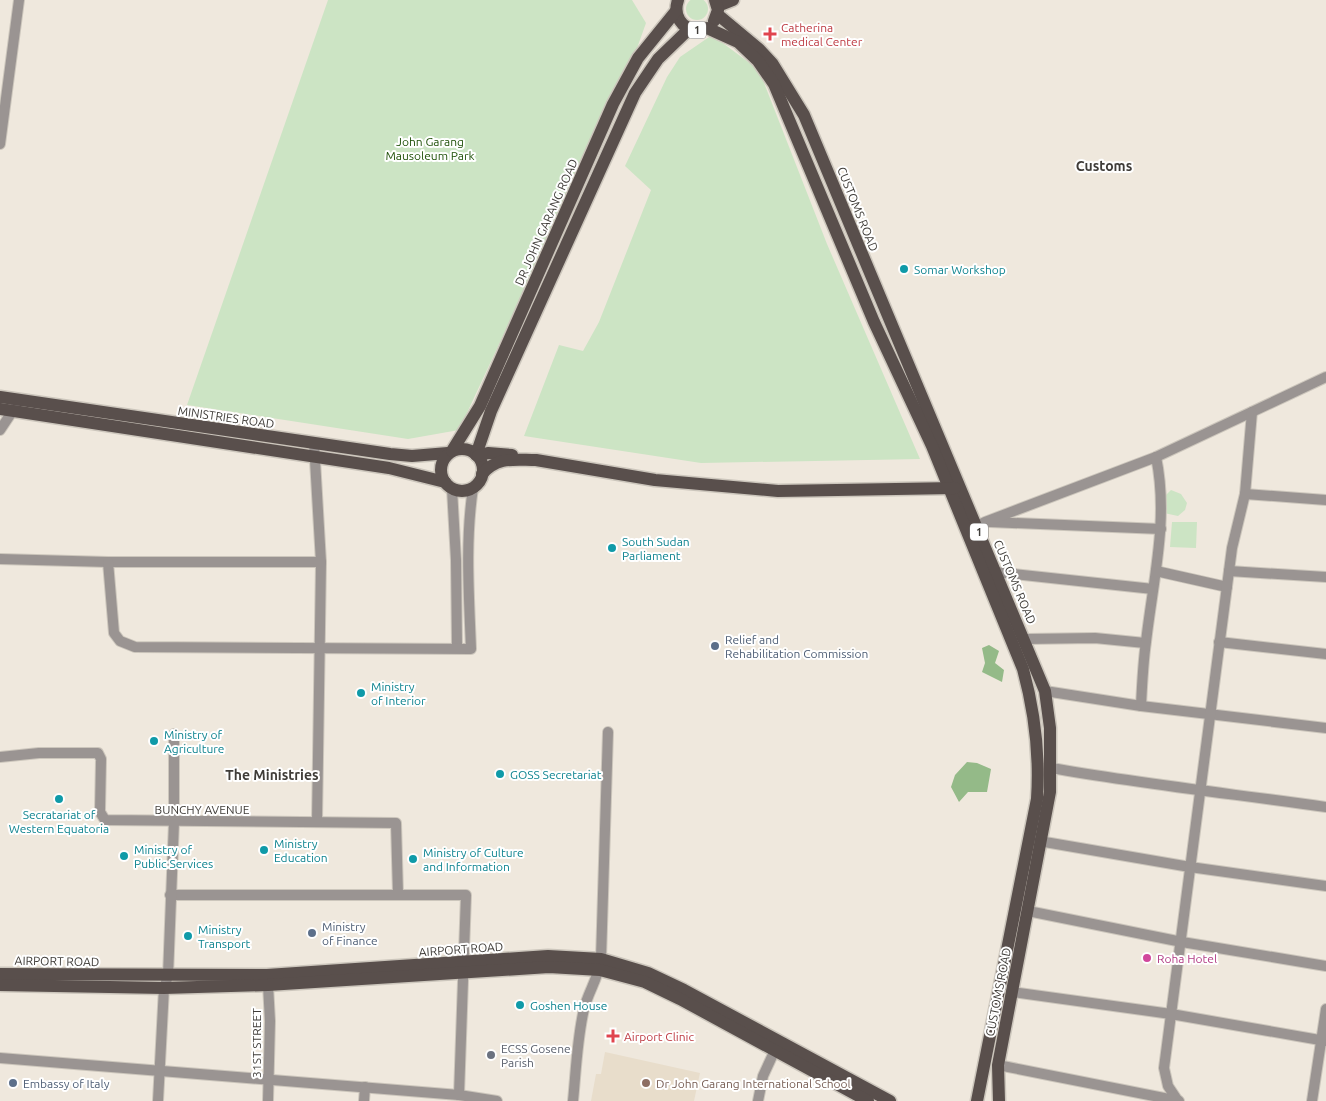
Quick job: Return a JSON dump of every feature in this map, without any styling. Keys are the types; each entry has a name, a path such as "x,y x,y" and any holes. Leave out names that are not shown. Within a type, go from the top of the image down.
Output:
{"main road":[{"path":"717,7 733,0"},
{"name":"1","path":"674,4 680,22 689,29 700,30 712,24 717,7"},
{"name":"DR JOHN GARANG ROAD","path":"450,452 480,406 613,104 638,58 674,4"},
{"name":"CUSTOMS ROAD","path":"717,7 772,63 804,115 952,483"},
{"name":"CUSTOMS ROAD","path":"707,28 738,42 758,61 774,84 874,322 952,483 976,527 1045,691 1050,728 1051,768 1048,799 998,1065 999,1101"},
{"path":"482,474 482,463 477,455 491,411 626,111 658,59 689,29"},
{"name":"MINISTRIES ROAD","path":"0,397 16,406 389,468 448,486"},
{"name":"MINISTRIES ROAD","path":"0,409 16,406 412,456 450,452"},
{"path":"688,482 499,453 477,455 464,449 450,452 441,464 442,477 448,486 463,491 473,488 491,464 536,460 688,482 768,487 819,488 952,483"},
{"name":"CUSTOMS ROAD","path":"976,527 1023,669 1032,703 1039,754 1037,799 1031,836 977,1101"},
{"name":"AIRPORT ROAD","path":"600,964 645,982 868,1101"},
{"name":"AIRPORT ROAD","path":"0,985 166,982 267,975 600,964 648,973 684,990 890,1101"},
{"name":"AIRPORT ROAD","path":"0,974 268,985 464,967"}],"street":[{"path":"0,144 19,0"},
{"path":"976,527 1156,457 1326,377"},
{"path":"0,430 16,406"},
{"path":"1179,1101 1168,1086 1164,1068 1182,942 1209,715 1229,571 1245,494 1252,412"},
{"path":"314,443 321,562 318,646 317,822"},
{"path":"1141,706 1146,643 1161,529 1162,502 1156,457"},
{"path":"448,486 456,560 457,647"},
{"path":"108,562 114,633 120,641 127,645 161,648 318,646 406,649 457,647 471,649 467,560 473,488"},
{"path":"1245,494 1326,500"},
{"path":"976,527 1161,529"},
{"path":"0,559 108,562 321,562"},
{"path":"456,560 467,560"},
{"path":"1156,570 1228,587"},
{"path":"1229,571 1326,577"},
{"path":"996,572 1153,589"},
{"path":"1024,639 1095,638 1146,643"},
{"path":"1219,642 1326,654"},
{"path":"1045,691 1209,715 1326,728"},
{"path":"573,1101 581,1022 600,964 608,732"},
{"path":"158,1101 174,822 174,734"},
{"name":"BUNCHY AVENUE","path":"0,757 39,752 98,753 101,759 100,812 102,819 112,821 396,823 398,894"},
{"path":"1051,768 1123,781 1200,789 1326,808"},
{"path":"1039,841 1190,867 1326,886"},
{"path":"170,895 466,895 459,1095"},
{"path":"1028,911 1182,942 1326,966"},
{"name":"31ST STREET","path":"268,985 270,1021 268,1101"},
{"path":"1012,992 1171,1014 1324,1041"},
{"path":"1312,1101 1324,1041 1326,1009"},
{"path":"758,1101 763,1076 775,1050"},
{"path":"0,1058 159,1069 459,1095 498,1101"},
{"path":"998,1065 1179,1101"},
{"path":"364,1101 365,1087"}],"shaded area":[{"name":"Dr John Garang International School","path":"605,1052 700,1073 694,1101 591,1101 596,1074 601,1074"}],"green space":[{"path":"697,-2 705,1 708,9 705,17 697,20 689,17 686,9 689,1"},
{"name":"John Garang Mausoleum Park","path":"328,0 632,0 646,23 636,51 459,430 408,439 187,405"},
{"path":"712,35 759,70 827,244 920,459 701,463 524,436 559,345 583,351 599,322 651,190 625,166 667,77 680,57"},
{"path":"1171,490 1181,494 1187,503 1185,510 1178,516 1164,513 1164,497"},
{"path":"1172,522 1197,522 1196,548 1170,547"},
{"path":"989,645 999,651 995,663 1004,670 1002,682 982,672 985,663 982,648"},
{"path":"967,762 977,763 991,769 987,792 968,792 959,802 951,787 955,775"}],"place":[{"name":"Catherina medical Center","path":"770,34"},
{"name":"Somar Workshop","path":"904,269"},
{"name":"South Sudan Parliament","path":"612,548"},
{"name":"Relief and Rehabilitation Commission","path":"715,646"},
{"name":"Ministry of Interior","path":"361,693"},
{"name":"Ministry of Agriculture","path":"154,741"},
{"name":"GOSS Secretariat","path":"500,774"},
{"name":"Secratariat of Western Equatoria","path":"59,799"},
{"name":"Ministry Education","path":"264,850"},
{"name":"Ministry of Public Services","path":"124,856"},
{"name":"Ministry of Culture and Information","path":"413,859"},
{"name":"Ministry of Finance","path":"312,933"},
{"name":"Ministry Transport","path":"188,936"},
{"name":"Roha Hotel","path":"1147,958"},
{"name":"Goshen House","path":"520,1005"},
{"name":"Airport Clinic","path":"613,1036"},
{"name":"ECSS Gosene Parish","path":"491,1055"},
{"name":"Embassy of Italy","path":"13,1083"},
{"name":"Dr John Garang International School","path":"646,1083"}],"district":[{"name":"Customs","path":"1104,166"},
{"name":"The Ministries","path":"272,775"}]}
